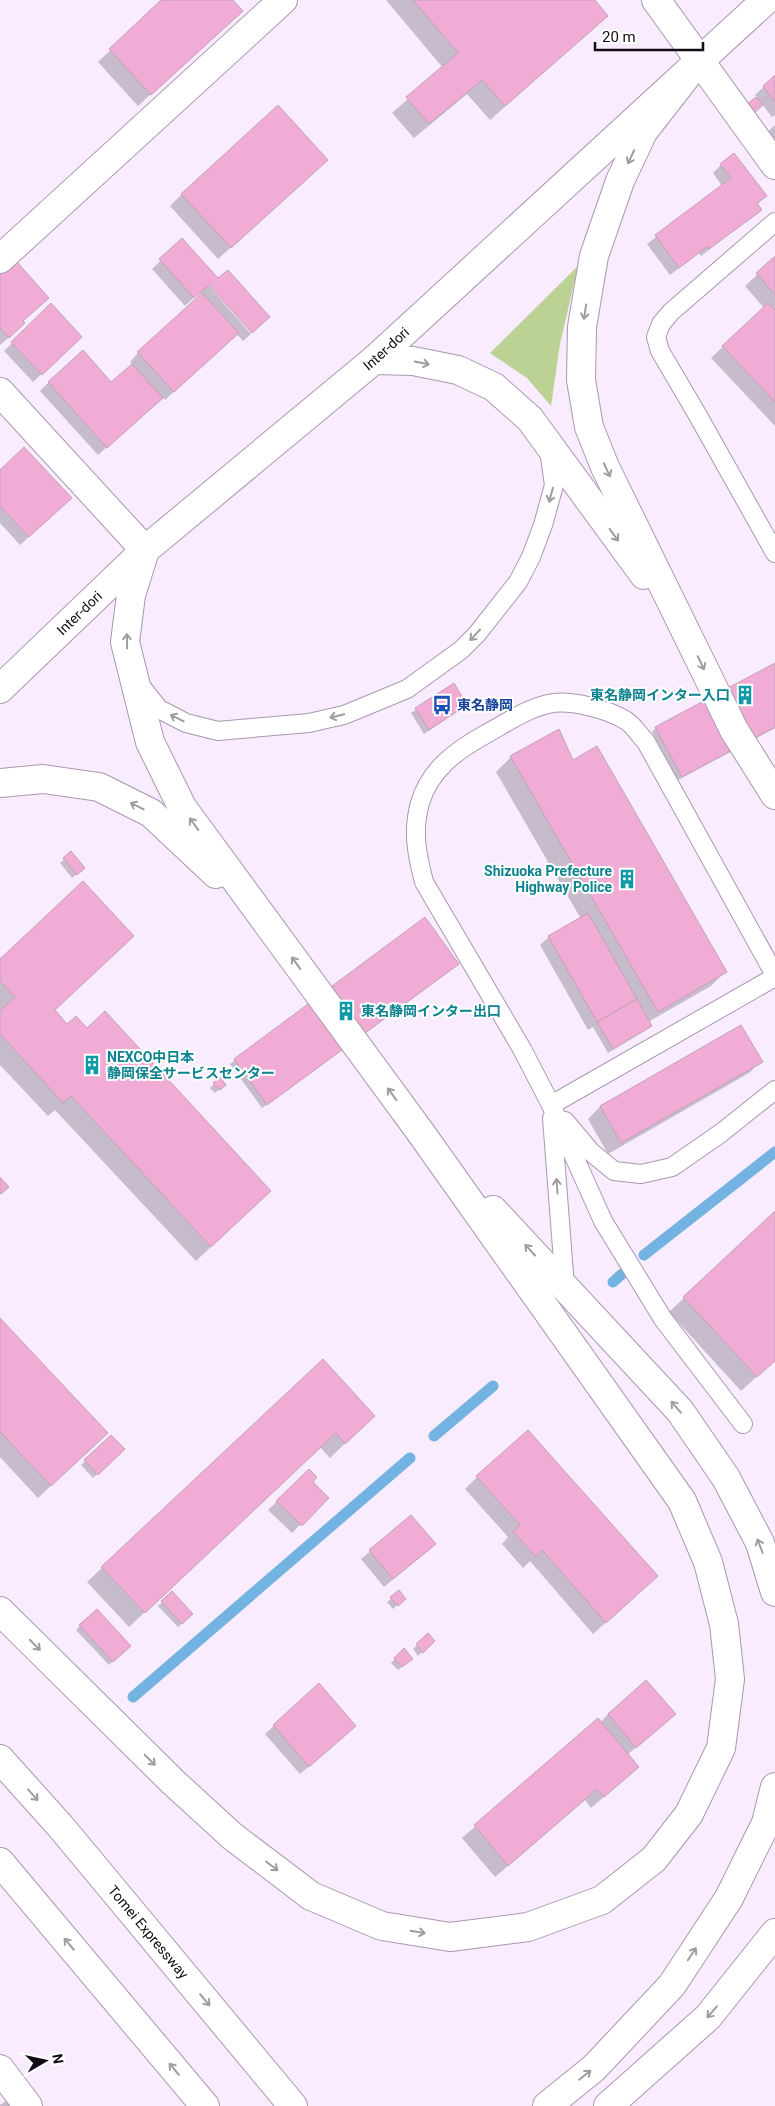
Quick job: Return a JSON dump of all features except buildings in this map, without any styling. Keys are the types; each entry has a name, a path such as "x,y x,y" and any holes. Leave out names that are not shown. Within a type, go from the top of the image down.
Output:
{"main road":[{"path":"0,259 283,0"},
{"path":"656,0 775,165"},
{"name":"Inter-dori","path":"0,689 145,550 374,360 766,0"},
{"path":"699,60 643,132 620,181 594,256 582,327 581,371 590,427 605,467 734,730 768,784 775,806"},
{"path":"374,360 413,361 458,370 494,388 530,419 686,632"},
{"path":"0,392 145,550 131,596 125,642 150,742 182,806 421,1133 682,1500 708,1562 724,1624 730,1679 721,1748 689,1814 654,1859 602,1900 528,1927 450,1937 382,1926 311,1896 232,1836 173,1782 0,1611"},
{"path":"0,783 43,779 99,787 151,813 264,919"},
{"path":"421,1133 685,1418 726,1478 760,1543 775,1592"},
{"name":"Tomei Expressway","path":"0,1759 61,1826 293,2106"},
{"path":"547,2106 594,2068 672,1985 729,1898 766,1823 775,1787"},
{"path":"0,1862 205,2106"},
{"path":"608,2106 708,2017 775,1933"},
{"path":"0,2070 28,2106"}],"lane":[{"path":"775,222 670,312 661,324 656,337 660,351 698,414 775,553"},
{"path":"132,675 159,708 186,723 218,730 308,723 344,715 407,689 461,650 477,634 518,582 531,558 554,485 549,446"},
{"path":"551,1106 775,976 646,742 626,720 597,708 568,702 549,704 525,712 460,748 437,768 420,802 415,827 416,852 424,882 498,1004 551,1106 603,1221 663,1319 743,1424"},
{"path":"551,1106 591,1152 614,1171 641,1174 672,1167 721,1133 775,1090"},
{"path":"551,1106 565,1287"}],"green space":[{"path":"578,266 560,344 551,406 527,378 490,353"}],"waterway":[{"path":"644,1255 775,1152"},
{"path":"613,1282 622,1274"},
{"path":"434,1436 493,1386"},
{"path":"133,1697 410,1458"}],"place":[{"name":"東名静岡インター入口","path":"745,695"},
{"name":"東名静岡","path":"442,705"},
{"name":"Shizuoka Prefecture Highway Police","path":"627,879"},
{"name":"東名静岡インター出口","path":"346,1011"},
{"name":"NEXCO中日本 静岡保全サービスセンター","path":"92,1065"}]}
